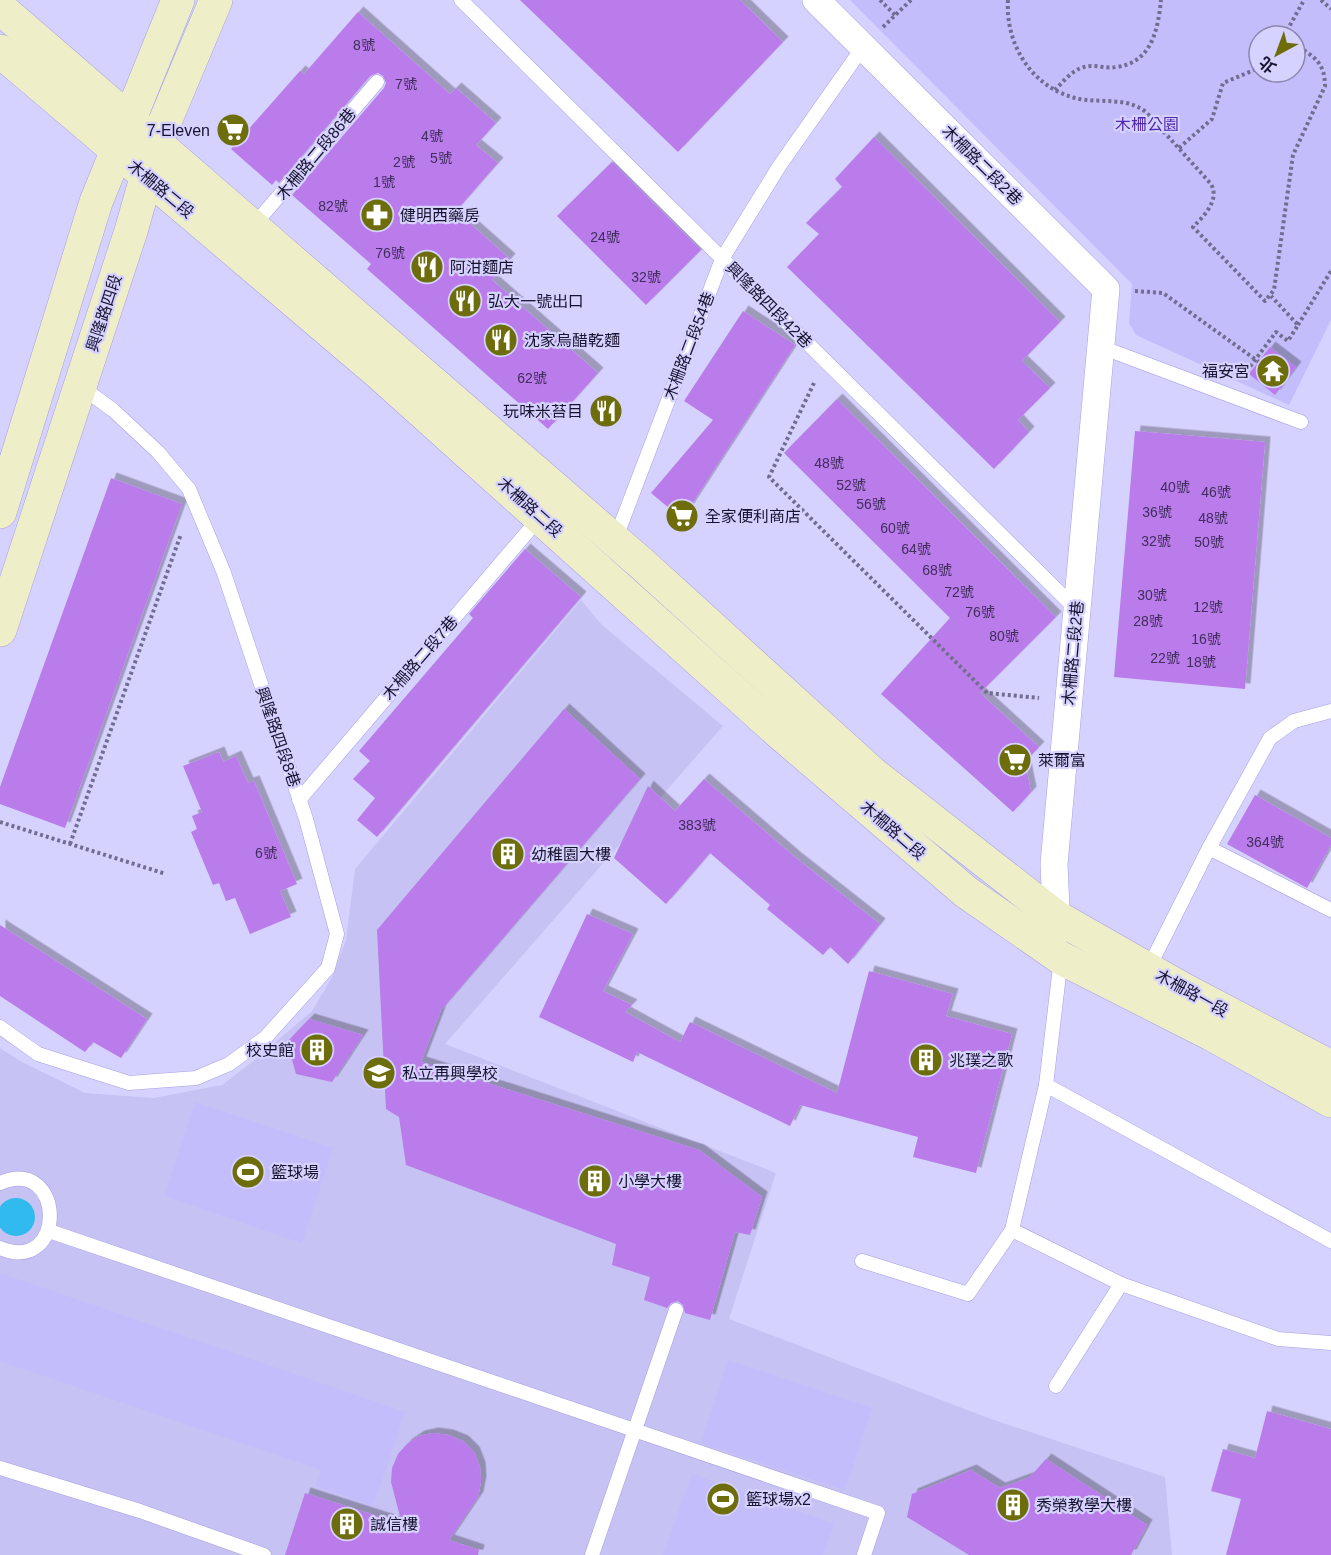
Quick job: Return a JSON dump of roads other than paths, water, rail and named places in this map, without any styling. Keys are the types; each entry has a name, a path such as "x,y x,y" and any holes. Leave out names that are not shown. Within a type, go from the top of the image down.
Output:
{"main road":[{"path":"0,512 96,202 178,0"},
{"name":"興隆路四段","path":"0,630 8,581 80,386 147,178 156,142 216,0"},
{"name":"木柵路二段","path":"0,8 128,120 254,225 606,554 781,734 966,892 1061,958"},
{"name":"木柵路二段","path":"0,51 380,374 541,516 606,554 872,773 1055,916"},
{"name":"木柵路一段","path":"1055,916 1148,969 1331,1067"},
{"name":"木柵路一段","path":"1061,958 1211,1034 1331,1101"}],"street":[{"name":"木柵路二段2巷","path":"816,0 1106,289 1054,864 1055,916 1061,958"}],"lane":[{"name":"興隆路四段42巷","path":"461,0 1077,610"},
{"name":"木柵路二段54巷","path":"606,554 722,259 780,165 863,47"},
{"name":"木柵路二段86巷","path":"254,225 377,82"},
{"path":"1101,348 1301,422"},
{"name":"興隆路四段8巷","path":"0,1027 38,1054 129,1083 196,1078 229,1064 265,1038 328,968 337,934 299,800 224,573 189,489 158,452 113,410 80,386"},
{"name":"木柵路二段7巷","path":"299,800 541,516"},
{"path":"1148,969 1209,848 1270,738 1294,721 1331,711"},
{"path":"1209,848 1331,910"},
{"path":"862,1261 968,1294 1012,1230 1046,1085 1061,958"},
{"path":"1046,1085 1331,1241"},
{"path":"0,1183 17,1179 39,1188 51,1208 49,1231 32,1248 20,1252 0,1248"},
{"path":"1012,1230 1120,1284 1278,1339 1331,1343"},
{"path":"49,1231 878,1513 864,1555"},
{"path":"1056,1386 1120,1284"},
{"path":"592,1555 676,1310"},
{"path":"0,1468 140,1511 264,1555"}],"water":[{"path":"16,1198 23,1199 29,1204 34,1210 34,1224 29,1230 23,1235 16,1236 9,1235 3,1230 -2,1224 -3,1217 -2,1210 3,1204 9,1199"}],"place":[{"name":"7-Eleven","path":"233,130"},
{"name":"健明西藥房","path":"377,215"},
{"name":"阿泔麵店","path":"427,267"},
{"name":"弘大一號出口","path":"465,301"},
{"name":"沈家烏醋乾麵","path":"501,340"},
{"name":"福安宮","path":"1273,371"},
{"name":"玩味米苔目","path":"606,411"},
{"name":"全家便利商店","path":"682,516"},
{"name":"萊爾富","path":"1015,760"},
{"name":"幼稚園大樓","path":"508,854"},
{"name":"校史館","path":"317,1050"},
{"name":"兆璞之歌","path":"926,1060"},
{"name":"私立再興學校","path":"379,1073"},
{"name":"籃球場","path":"248,1172"},
{"name":"小學大樓","path":"595,1181"},
{"name":"籃球場x2","path":"723,1499"},
{"name":"秀榮教學大樓","path":"1013,1505"},
{"name":"誠信樓","path":"347,1524"}],"park label":[{"name":"木柵公園","path":"1147,124"}]}
